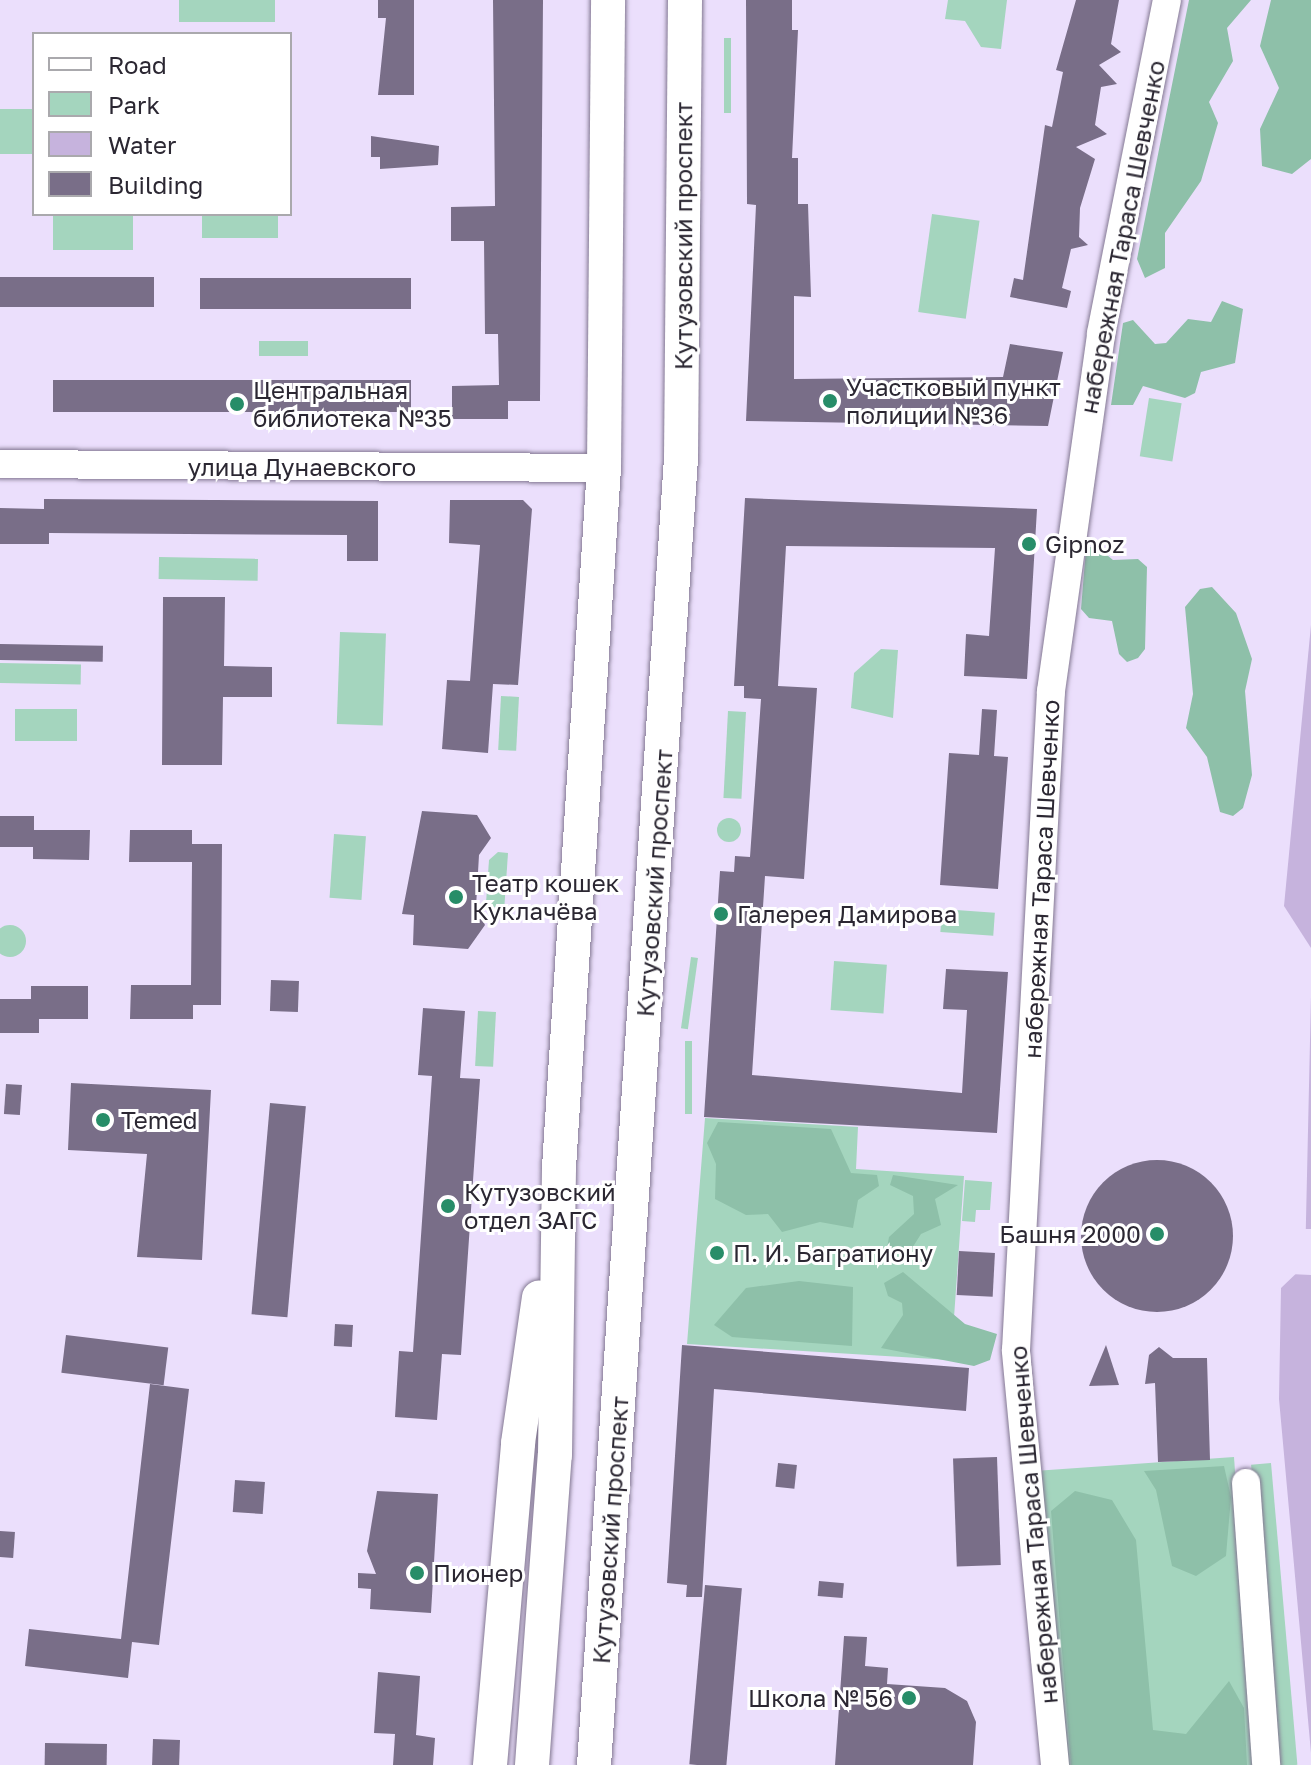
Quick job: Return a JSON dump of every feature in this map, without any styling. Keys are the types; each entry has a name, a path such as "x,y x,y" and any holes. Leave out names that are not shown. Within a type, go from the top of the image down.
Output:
{"main road":[{"path":"532,1765 555,1455 559,1167 604,468 608,0"},
{"name":"Кутузовский проспект","path":"594,1765 681,458 685,0"},
{"path":"490,1765 518,1443 559,1167"}],"street":[{"name":"набережная Тараса Шевченко","path":"1055,1765 1016,1350 1051,691 1101,333 1167,0"},
{"name":"улица Дунаевского","path":"0,464 604,468"},
{"path":"1246,1483 1266,1765"}],"green space":[{"path":"179,0 275,0 275,22 179,22"},
{"path":"948,0 1007,0 1001,49 981,47 965,21 945,19"},
{"path":"1189,0 1251,0 1227,28 1233,61 1209,102 1218,123 1201,181 1165,233 1165,268 1145,278 1137,259"},
{"path":"1271,0 1311,0 1311,159 1292,174 1262,166 1260,129 1279,88 1260,46"},
{"path":"724,38 731,38 731,113 724,113"},
{"path":"0,109 32,109 32,154 0,154"},
{"path":"932,214 980,221 966,319 918,312"},
{"path":"53,216 133,216 133,250 53,250"},
{"path":"202,216 278,216 278,238 202,238"},
{"path":"1222,301 1243,309 1235,363 1201,372 1195,393 1185,398 1143,386 1133,405 1111,405 1123,323 1133,320 1155,344 1166,343 1188,319 1211,322"},
{"path":"259,341 308,341 308,356 259,356"},
{"path":"1149,398 1182,403 1172,461 1140,456"},
{"path":"1096,546 1113,560 1138,559 1147,567 1145,649 1138,658 1127,662 1119,654 1112,621 1089,618 1081,609 1086,548"},
{"path":"159,557 258,559 258,581 159,579"},
{"path":"1212,587 1236,613 1252,659 1245,691 1252,775 1243,808 1233,816 1220,812 1207,757 1186,728 1193,694 1185,607 1200,589"},
{"path":"340,632 386,634 383,726 337,724"},
{"path":"881,649 898,650 893,718 851,708 854,673"},
{"path":"0,663 81,664 81,684 0,683"},
{"path":"501,696 519,697 516,751 498,750"},
{"path":"15,709 77,709 77,741 15,741"},
{"path":"728,711 746,712 741,799 723,798"},
{"path":"729,818 740,825 741,830 734,841 729,842 718,835 717,830 724,819"},
{"path":"334,834 366,836 361,900 330,898"},
{"path":"498,852 508,853 504,912 486,903 489,860"},
{"path":"942,909 995,913 993,936 940,932"},
{"path":"10,925 24,935 26,941 21,952 10,957 -1,952 -1,930"},
{"path":"691,957 698,958 688,1029 681,1028"},
{"path":"834,961 887,965 883,1014 831,1010"},
{"path":"478,1011 496,1012 493,1067 475,1066"},
{"path":"685,1041 692,1041 692,1114 685,1114"},
{"path":"705,1118 858,1127 856,1169 964,1176 951,1360 687,1344"},
{"path":"718,1122 831,1129 851,1173 877,1175 879,1186 858,1200 853,1228 820,1222 782,1232 768,1214 746,1215 715,1199 716,1164 707,1143"},
{"path":"893,1175 958,1185 935,1199 941,1225 921,1234 909,1253 887,1248 889,1237 914,1214 913,1196 890,1185"},
{"path":"965,1180 992,1182 990,1210 976,1210 975,1222 962,1221"},
{"path":"903,1272 965,1324 997,1334 990,1360 974,1366 881,1348 903,1315 902,1303 888,1296 884,1283"},
{"path":"799,1281 853,1287 852,1346 732,1337 714,1325 746,1288"},
{"path":"1234,1457 1256,1765 1062,1765 1041,1470"},
{"path":"1271,1463 1297,1765 1277,1765 1251,1465"},
{"path":"1224,1466 1231,1497 1226,1556 1196,1576 1172,1566 1156,1490 1144,1471"},
{"path":"1075,1491 1112,1500 1136,1540 1153,1730 1186,1734 1229,1681 1244,1708 1247,1765 1071,1765 1051,1511"}],"water":[{"path":"1311,625 1311,948 1284,906"},
{"path":"1311,996 1311,1753 1279,1399 1281,1288 1305,1265"}],"pier":[{"path":"1301,1229 1311,1229 1311,1275 1290,1274 1301,1264"}],"building":[{"path":"378,0 414,0 414,95 378,95 386,18 378,18"},
{"path":"493,0 543,0 540,401 508,401 508,419 452,419 452,386 499,385 498,334 485,334 484,241 451,241 451,207 495,206"},
{"path":"746,0 792,0 792,30 798,30 792,158 798,158 798,204 808,204 811,297 794,296 794,379 1003,377 1010,344 1063,352 1048,426 746,421 756,205 747,204"},
{"path":"1076,0 1119,0 1111,44 1121,52 1099,65 1117,84 1101,87 1095,125 1107,134 1076,147 1095,159 1080,208 1079,237 1088,245 1071,249 1062,288 1071,291 1067,308 1010,297 1014,278 1023,280 1045,125 1052,127 1063,72 1056,70"},
{"path":"371,136 439,146 438,165 380,169 380,157 371,157"},
{"path":"0,277 154,277 154,307 0,307"},
{"path":"200,278 411,278 411,309 200,309"},
{"path":"53,380 411,380 411,412 53,412"},
{"path":"745,498 1037,509 1027,679 964,676 966,634 989,636 995,548 786,546 778,686 817,688 804,879 765,876 752,1075 962,1093 967,1010 943,1009 946,969 1008,972 997,1133 704,1117 720,871 734,872 735,856 750,857 761,699 744,698 744,686 734,686"},
{"path":"44,499 378,501 378,561 347,561 347,535 49,533 49,544 0,544 0,508 44,509"},
{"path":"450,500 523,500 532,509 518,685 493,684 488,753 442,749 447,680 470,681 480,545 449,543"},
{"path":"163,597 225,597 224,666 272,667 272,697 223,697 222,765 162,765"},
{"path":"0,644 103,646 103,662 0,660"},
{"path":"982,709 997,710 994,756 1008,757 998,889 940,885 949,753 979,755"},
{"path":"422,811 477,815 491,838 479,855 476,907 485,925 468,949 413,945 414,915 402,914"},
{"path":"0,816 34,816 34,830 90,830 89,860 33,859 33,847 0,847"},
{"path":"130,830 192,830 192,844 222,844 221,1005 193,1005 193,1019 130,1019 131,985 191,985 192,862 129,862"},
{"path":"271,980 299,981 298,1012 270,1011"},
{"path":"31,986 88,986 88,1019 39,1019 39,1033 0,1033 0,999 31,999"},
{"path":"423,1008 465,1011 460,1078 480,1079 461,1355 442,1354 437,1420 395,1417 399,1351 413,1352 432,1076 418,1075"},
{"path":"71,1083 211,1090 202,1260 137,1257 147,1154 68,1150"},
{"path":"6,1084 22,1085 20,1115 4,1114"},
{"path":"270,1103 306,1106 287,1317 252,1314"},
{"name":"Башня 2000","path":"1157,1160 1186,1165 1211,1182 1228,1207 1233,1236 1228,1265 1211,1290 1186,1307 1157,1312 1128,1307 1103,1290 1086,1265 1081,1236 1086,1207 1103,1182 1128,1165"},
{"path":"959,1251 995,1253 993,1297 957,1295"},
{"path":"335,1324 353,1325 352,1347 334,1346"},
{"path":"66,1335 168,1348 164,1385 61,1373"},
{"path":"682,1345 969,1368 966,1411 714,1389 702,1597 686,1597 687,1585 667,1583"},
{"path":"1106,1345 1119,1385 1089,1386"},
{"path":"1159,1347 1173,1358 1207,1358 1210,1460 1158,1462 1155,1383 1145,1384 1149,1355"},
{"path":"150,1384 189,1389 159,1645 132,1642 128,1678 25,1666 29,1629 121,1639"},
{"path":"997,1457 1001,1565 957,1566 953,1459"},
{"path":"778,1463 797,1465 794,1489 775,1487"},
{"path":"235,1480 265,1482 263,1514 233,1512"},
{"path":"377,1491 438,1494 431,1613 370,1609 371,1589 358,1588 358,1573 376,1574 367,1551"},
{"path":"0,1531 15,1532 13,1558 0,1557"},
{"path":"819,1581 844,1583 843,1598 818,1596"},
{"path":"705,1585 742,1588 726,1765 689,1764"},
{"path":"844,1636 867,1637 865,1666 888,1668 887,1684 945,1688 967,1701 976,1722 973,1765 835,1765"},
{"path":"378,1672 420,1676 416,1735 435,1738 433,1765 393,1765 395,1734 374,1733"},
{"path":"153,1739 180,1740 179,1765 152,1765"},
{"path":"45,1743 107,1744 107,1765 45,1765"}],"place":[{"name":"Участковый пункт полиции №36","path":"830,401"},
{"name":"Центральная библиотека №35","path":"237,404"},
{"name":"Gipnoz","path":"1029,544"},
{"name":"Театр кошек Куклачёва","path":"456,897"},
{"name":"Галерея Дамирова","path":"721,914"},
{"name":"Temed","path":"103,1120"},
{"name":"Кутузовский отдел ЗАГС","path":"448,1206"},
{"name":"Башня 2000","path":"1157,1234"},
{"name":"П. И. Багратиону","path":"717,1253"},
{"name":"Пионер","path":"417,1573"},
{"name":"Школа № 56","path":"909,1698"}]}
